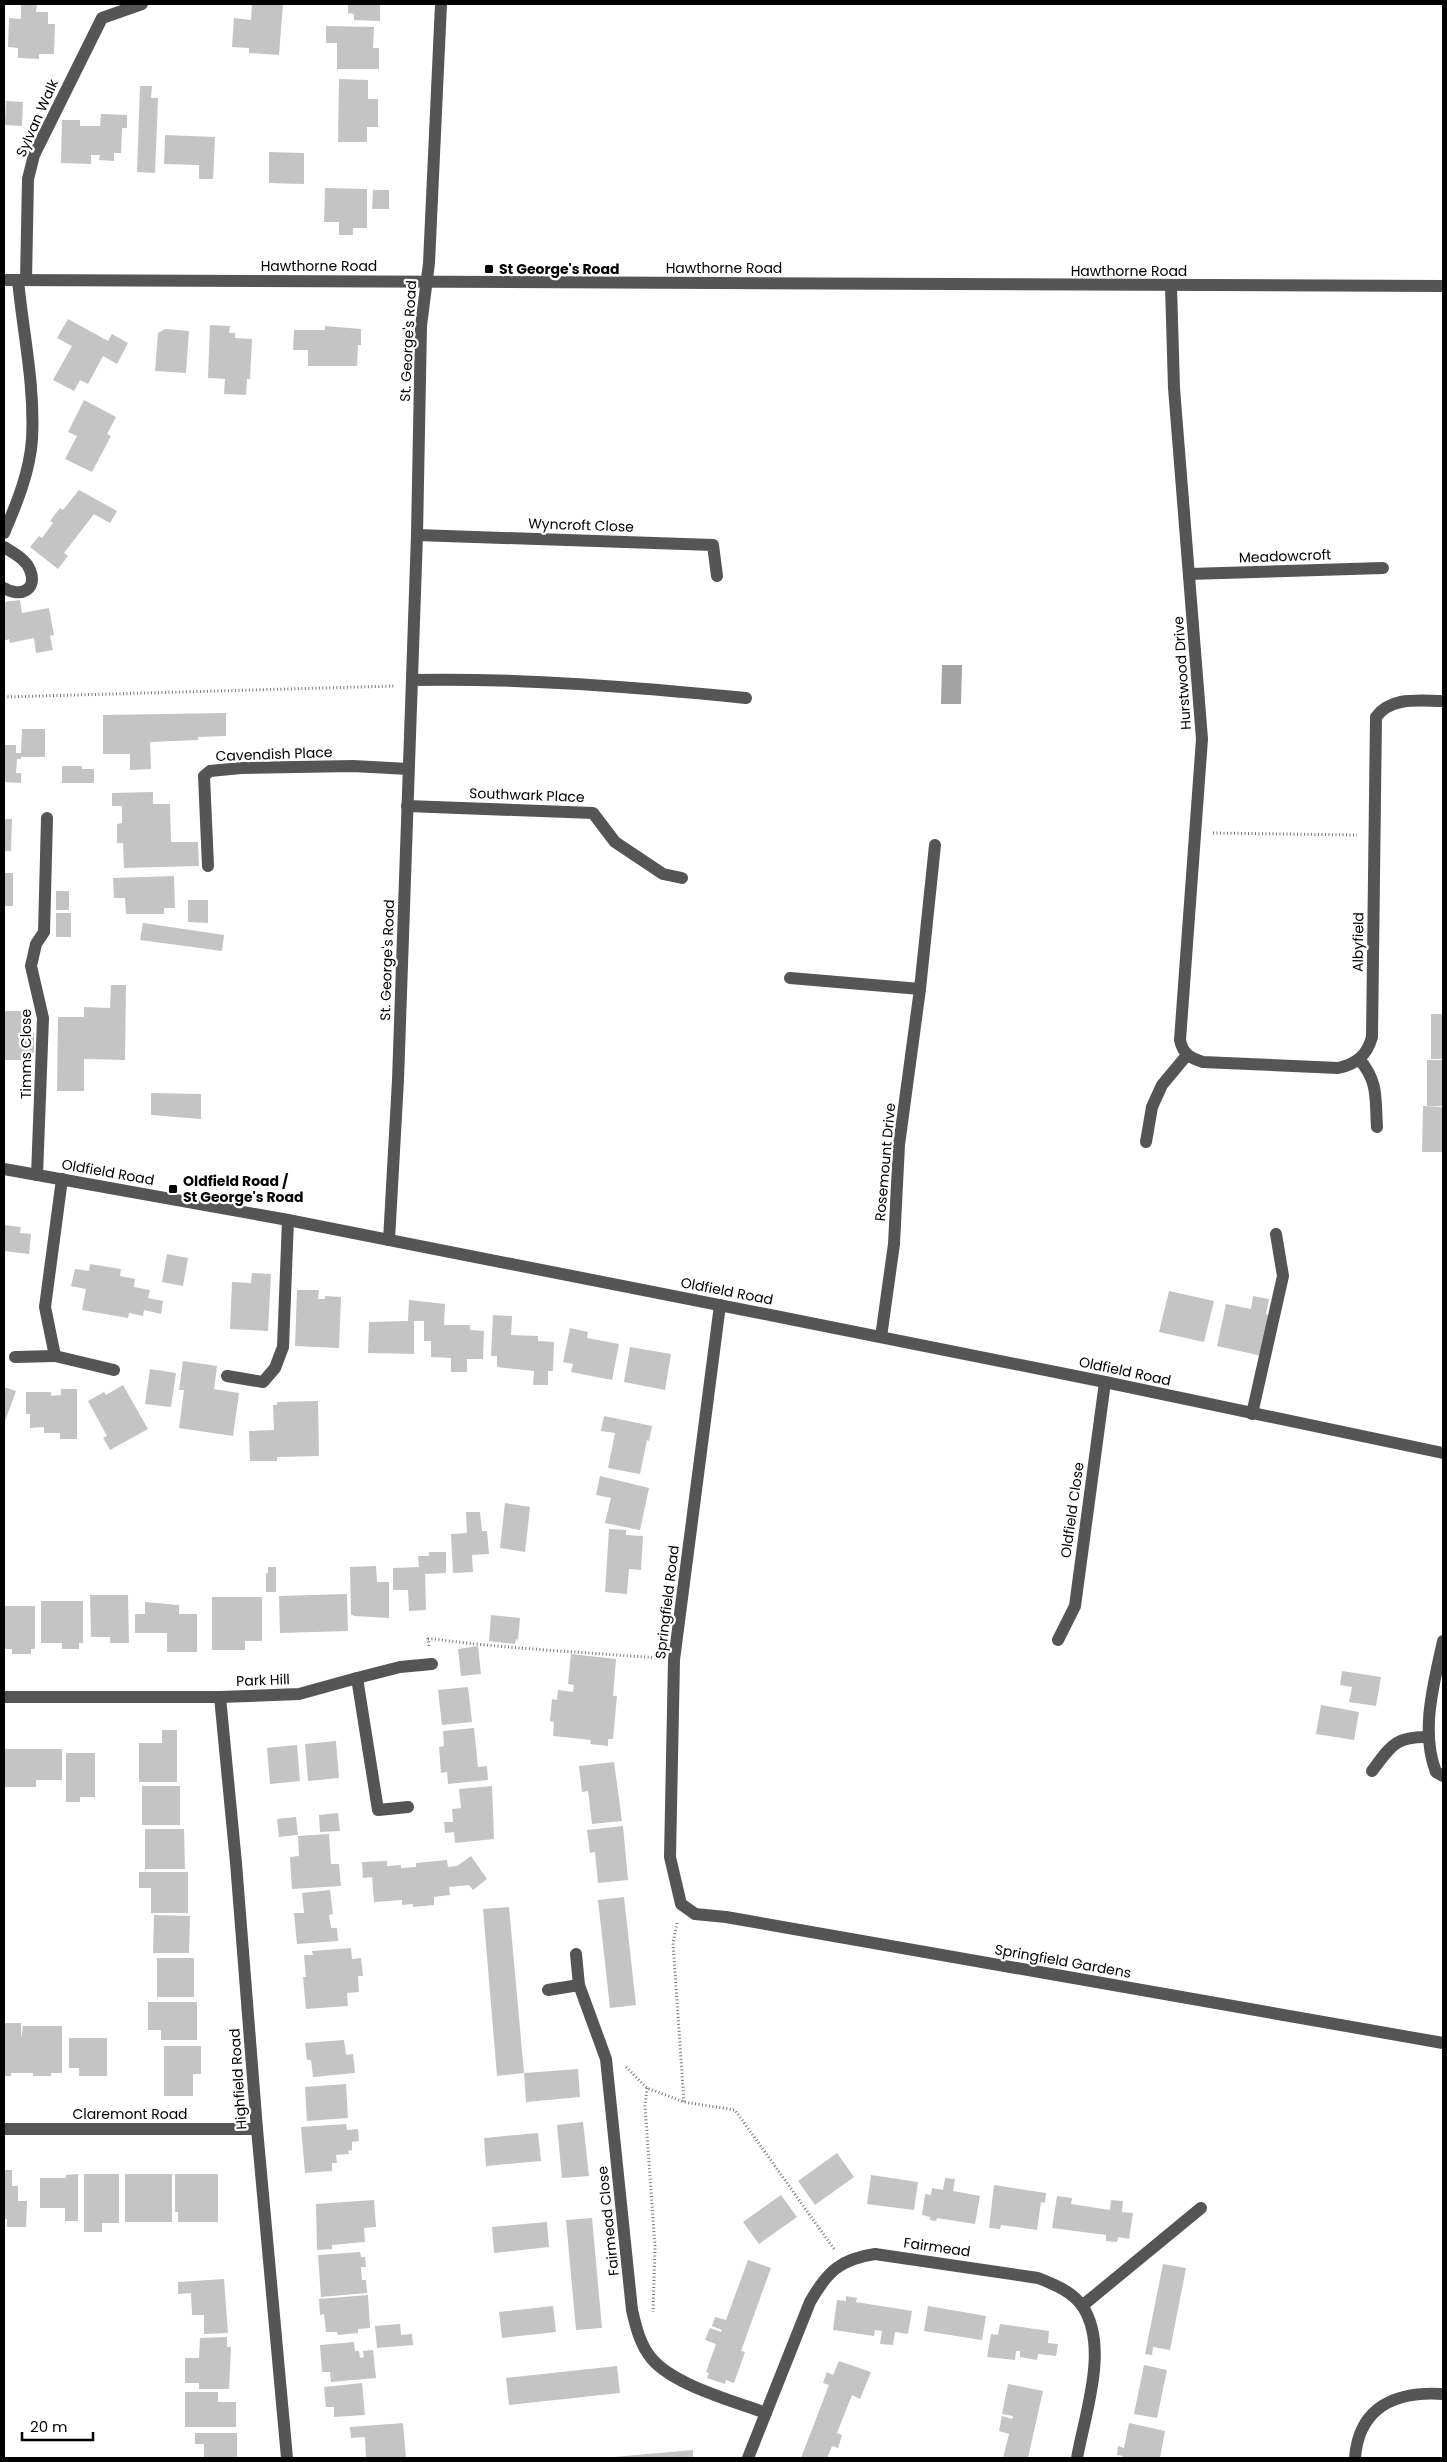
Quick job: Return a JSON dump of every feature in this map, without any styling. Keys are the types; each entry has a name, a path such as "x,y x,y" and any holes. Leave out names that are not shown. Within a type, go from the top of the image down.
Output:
{"street":[{"name":"Sylvan Walk","path":"4,533 16,506 26,474 32,439 30,365 22,324 22,280 28,179 34,155 102,18 142,4"},
{"name":"St. George's Road","path":"389,1240 398,1080 418,535 421,326 425,280 429,263 441,4"},
{"name":"Hawthorne Road","path":"4,280 425,280 1171,286 1443,286"},
{"name":"Hurstwood Drive","path":"1171,286 1174,388 1202,739 1180,1040 1182,1050 1187,1056"},
{"name":"Wyncroft Close","path":"418,535 713,545 717,576"},
{"path":"4,547 25,561 30,570 32,582 20,594 12,593 4,588"},
{"name":"Meadowcroft","path":"1189,574 1382,568"},
{"path":"412,680 458,680 614,687 746,698"},
{"name":"Albyfield","path":"1359,1059 1369,1048 1372,1037 1376,717 1382,709 1393,703 1443,701"},
{"name":"Cavendish Place","path":"208,866 204,776 210,771 353,766 408,769"},
{"name":"Southwark Place","path":"407,806 593,813 615,842 663,874 682,878"},
{"name":"Timms Close","path":"37,1175 43,1018 31,966 36,944 44,932 48,818"},
{"name":"Rosemount Drive","path":"881,1337 894,1244 898,1145 920,989 935,845"},
{"path":"790,978 920,989"},
{"path":"1146,1142 1152,1107 1162,1085 1187,1056 1203,1062 1338,1068 1352,1065 1359,1059 1370,1072 1374,1085 1377,1127"},
{"name":"Oldfield Road","path":"4,1169 288,1220 720,1305 1105,1382 1443,1453"},
{"path":"55,1356 46,1307 62,1179"},
{"path":"227,1376 263,1382 276,1368 283,1347 288,1220"},
{"path":"1252,1414 1283,1276 1276,1234"},
{"name":"Springfield Road","path":"681,1904 670,1857 674,1660 720,1305"},
{"path":"14,1357 55,1356 114,1370"},
{"name":"Oldfield Close","path":"1058,1640 1075,1606 1105,1382"},
{"path":"1443,1641 1430,1711 1429,1737 1430,1758 1436,1772 1443,1776"},
{"name":"Park Hill","path":"4,1697 220,1697 299,1694 400,1667 432,1664"},
{"path":"357,1678 378,1810 408,1808"},
{"name":"Highfield Road","path":"220,1697 287,2458"},
{"path":"1372,1771 1392,1744 1414,1736 1429,1737"},
{"name":"Springfield Gardens","path":"681,1904 695,1914 736,1919 1443,2043"},
{"name":"Fairmead Close","path":"576,1954 579,1985 606,2058 632,2310 638,2336 651,2358 666,2373 766,2413"},
{"path":"548,1990 579,1985"},
{"name":"Claremont Road","path":"4,2128 257,2129"},
{"path":"1082,2306 1202,2208"},
{"name":"Fairmead","path":"842,2262 875,2254 894,2255 1038,2278 1057,2285 1082,2306 1095,2339 1096,2356 1077,2458"},
{"path":"748,2458 810,2302 819,2286 842,2262"},
{"path":"1355,2458 1361,2433 1370,2417 1388,2400 1407,2395 1443,2394"}],"path":[{"path":"4,697 169,691 393,687 412,680"},
{"path":"1195,832 1375,836"},
{"path":"432,1664 428,1639 500,1648 528,1647 674,1660"},
{"path":"681,1904 673,1943 684,2102"},
{"path":"606,2058 620,2061 647,2088 684,2102 734,2110 832,2244 842,2262"},
{"path":"647,2088 645,2106 655,2248 652,2321"}],"shaded area":[{"path":"942,665 962,665 961,704 941,704"}],"building":[{"path":"21,4 37,5 36,12 48,12 48,24 55,24 54,54 39,54 39,59 18,58 18,48 8,47 9,18 21,19"},
{"path":"252,4 283,4 279,55 249,53 249,48 232,47 234,18 251,20"},
{"path":"348,4 380,4 380,21 354,20 354,14 348,13"},
{"path":"326,26 374,27 373,48 379,48 379,69 337,69 337,43 326,43"},
{"path":"339,79 368,80 368,99 378,99 378,127 367,127 367,142 338,142"},
{"path":"140,86 152,86 151,98 158,98 155,173 137,172"},
{"path":"6,101 23,102 22,126 5,125"},
{"path":"101,114 127,115 127,128 122,128 121,153 114,153 114,161 99,160 100,155 91,155 91,164 61,163 62,120 80,120 80,126 100,126"},
{"path":"165,135 215,137 213,179 199,179 199,165 164,164"},
{"path":"269,152 304,153 304,184 269,183"},
{"path":"325,188 367,189 367,228 353,228 353,235 339,235 339,222 324,222"},
{"path":"373,190 389,190 389,209 372,209"},
{"path":"68,319 108,341 112,334 128,343 117,364 103,356 88,384 80,380 74,391 53,380 72,346 57,338"},
{"path":"210,325 230,326 229,333 235,333 235,338 252,339 250,379 247,379 246,395 224,394 225,379 208,378"},
{"path":"325,326 361,329 361,345 358,345 357,366 308,366 308,350 293,350 294,330 325,330"},
{"path":"165,329 189,331 186,373 155,371 158,333"},
{"path":"84,400 116,417 107,434 111,436 92,472 65,459 77,436 68,432"},
{"path":"79,490 117,511 110,523 94,514 64,553 68,556 58,569 30,547 39,536 42,538 53,523 50,521 60,508 63,510"},
{"path":"20,600 22,613 49,608 54,635 50,636 53,650 36,653 34,638 10,643 9,639 4,641 4,602"},
{"path":"226,713 226,736 198,737 198,740 150,742 151,769 130,770 130,754 103,754 103,715"},
{"path":"22,729 45,729 45,757 21,757 21,759 17,759 16,773 21,773 21,783 4,782 4,745 16,745 16,753 21,753"},
{"path":"62,766 82,766 82,769 94,769 94,783 62,783"},
{"path":"153,792 153,804 170,804 171,842 198,842 199,866 124,868 123,843 117,843 117,824 122,823 122,806 112,806 112,793"},
{"path":"4,819 12,819 11,851 4,851"},
{"path":"4,873 13,873 13,906 4,906"},
{"path":"174,876 175,908 164,908 164,914 126,914 125,898 114,898 113,878"},
{"path":"56,891 69,891 69,910 56,910"},
{"path":"188,900 208,900 208,923 188,922"},
{"path":"56,913 71,913 71,937 56,937"},
{"path":"143,923 224,935 222,951 140,940"},
{"path":"111,985 126,985 125,1060 84,1059 84,1091 57,1091 58,1017 84,1017 84,1007 110,1008"},
{"path":"4,1011 22,1011 21,1033 34,1033 34,1053 21,1053 21,1060 4,1060"},
{"path":"1431,1014 1443,1014 1443,1059 1431,1059"},
{"path":"1427,1060 1443,1060 1443,1106 1427,1106"},
{"path":"151,1093 201,1094 201,1119 151,1115"},
{"path":"1423,1106 1443,1107 1443,1152 1422,1152"},
{"path":"4,1225 21,1227 20,1233 31,1234 29,1254 4,1251"},
{"path":"167,1254 188,1258 183,1286 162,1282"},
{"path":"90,1264 121,1269 120,1276 135,1279 134,1287 150,1290 148,1298 163,1301 161,1314 144,1310 143,1316 129,1313 128,1318 82,1310 86,1289 71,1286 75,1269 89,1271"},
{"path":"252,1273 271,1274 268,1331 230,1329 232,1282 251,1283"},
{"path":"297,1290 319,1290 318,1299 325,1299 325,1296 341,1297 339,1348 295,1346"},
{"path":"1169,1291 1214,1301 1204,1342 1159,1332"},
{"path":"1253,1296 1269,1299 1266,1314 1271,1316 1262,1356 1217,1346 1226,1304 1251,1309"},
{"path":"409,1300 445,1304 444,1325 470,1325 470,1330 484,1331 483,1359 467,1359 467,1372 451,1372 451,1358 431,1357 431,1341 424,1341 424,1321 414,1321 414,1354 368,1353 369,1322 408,1321"},
{"path":"493,1315 512,1316 511,1335 538,1336 538,1341 554,1342 553,1371 548,1371 548,1385 533,1385 534,1371 497,1367 497,1356 491,1356"},
{"path":"570,1328 588,1332 587,1338 619,1344 612,1380 571,1372 573,1364 563,1362"},
{"path":"630,1347 671,1354 665,1390 624,1382"},
{"path":"183,1361 217,1366 214,1389 239,1393 233,1436 179,1428 184,1390 179,1390"},
{"path":"150,1369 176,1373 171,1407 145,1404"},
{"path":"123,1385 148,1429 110,1450 103,1438 107,1436 88,1401 104,1392 106,1395"},
{"path":"4,1387 16,1391 4,1424"},
{"path":"61,1389 77,1389 77,1439 60,1439 60,1433 44,1433 44,1427 30,1428 30,1414 26,1414 26,1392 51,1392 51,1396 61,1395"},
{"path":"318,1401 319,1456 277,1457 277,1461 250,1461 249,1431 274,1430 273,1405 277,1405 277,1402"},
{"path":"604,1416 652,1426 640,1474 608,1468 615,1433 601,1431"},
{"path":"600,1476 649,1488 640,1530 605,1523 611,1498 596,1495"},
{"path":"505,1503 530,1507 525,1552 500,1548"},
{"path":"466,1512 480,1512 482,1531 487,1531 489,1554 472,1555 473,1572 453,1573 451,1534 467,1533"},
{"path":"609,1529 626,1530 626,1535 643,1536 641,1570 629,1569 627,1594 605,1592"},
{"path":"429,1552 446,1552 446,1573 425,1574 426,1610 409,1611 408,1590 393,1590 393,1568 419,1567 418,1556 429,1556"},
{"path":"376,1566 377,1582 389,1582 389,1618 354,1616 351,1614 350,1567"},
{"path":"268,1567 276,1567 276,1592 266,1592 266,1573 268,1573"},
{"path":"347,1594 348,1631 280,1633 279,1596"},
{"path":"90,1595 128,1595 129,1643 110,1643 110,1637 91,1637"},
{"path":"212,1597 262,1597 262,1641 245,1641 245,1650 212,1650"},
{"path":"41,1601 83,1601 83,1643 79,1643 79,1649 62,1649 62,1643 41,1643"},
{"path":"145,1602 179,1605 179,1614 197,1614 197,1652 167,1652 167,1633 135,1633 135,1614 145,1614"},
{"path":"4,1606 35,1606 35,1649 31,1649 31,1654 12,1654 12,1649 4,1649"},
{"path":"491,1615 520,1618 518,1640 516,1639 515,1644 489,1641"},
{"path":"478,1646 481,1674 461,1676 458,1649"},
{"path":"571,1654 616,1659 613,1696 617,1696 613,1739 608,1739 608,1746 590,1744 591,1740 553,1736 554,1722 550,1721 552,1699 557,1700 558,1690 573,1692 574,1685 568,1684"},
{"path":"1342,1671 1381,1677 1376,1706 1349,1702 1352,1687 1340,1685"},
{"path":"468,1687 472,1722 442,1725 438,1690"},
{"path":"1321,1705 1359,1712 1354,1740 1316,1734"},
{"path":"474,1728 478,1767 487,1766 488,1780 448,1784 447,1772 441,1773 439,1747 444,1746 443,1731"},
{"path":"162,1730 177,1730 177,1782 139,1782 139,1743 162,1743"},
{"path":"336,1741 339,1778 308,1781 305,1744"},
{"path":"297,1745 300,1781 270,1784 267,1748"},
{"path":"4,1749 62,1749 62,1780 36,1780 36,1787 4,1787"},
{"path":"66,1753 95,1753 95,1797 80,1797 80,1802 66,1802"},
{"path":"614,1762 622,1821 592,1824 588,1791 582,1792 579,1766"},
{"path":"142,1786 180,1786 180,1825 142,1825"},
{"path":"492,1786 494,1839 455,1843 454,1832 445,1833 444,1822 453,1822 452,1809 461,1808 459,1789"},
{"path":"338,1813 340,1831 320,1832 319,1815"},
{"path":"296,1817 298,1835 279,1837 277,1819"},
{"path":"623,1826 628,1880 598,1883 595,1852 590,1853 587,1830"},
{"path":"145,1829 184,1829 185,1869 145,1869"},
{"path":"329,1834 331,1864 339,1864 341,1886 292,1889 290,1857 299,1856 298,1836"},
{"path":"471,1856 487,1879 473,1890 469,1885 449,1887 450,1895 434,1897 434,1905 413,1907 413,1904 402,1905 402,1900 374,1902 372,1877 363,1878 362,1862 387,1861 387,1866 401,1865 401,1868 416,1867 416,1863 447,1860 448,1867 457,1866"},
{"path":"139,1872 188,1872 188,1913 151,1913 151,1888 139,1888"},
{"path":"330,1890 333,1914 329,1915 331,1928 337,1928 338,1941 297,1944 294,1913 304,1913 302,1893"},
{"path":"624,1897 636,2005 610,2008 598,1900"},
{"path":"509,1907 524,2073 497,2076 483,1909"},
{"path":"154,1915 190,1916 189,1953 153,1953"},
{"path":"351,1948 352,1959 361,1958 363,1976 358,1976 359,1992 347,1993 348,2006 306,2009 303,1977 306,1977 304,1955 313,1955 312,1951"},
{"path":"157,1958 194,1958 194,1997 157,1997"},
{"path":"148,2002 197,2002 197,2040 161,2040 161,2030 148,2030"},
{"path":"5,2023 21,2023 21,2038 23,2026 62,2026 62,2073 51,2073 51,2076 33,2076 33,2073 11,2073 11,2076 4,2076"},
{"path":"69,2038 107,2038 107,2076 79,2076 79,2068 69,2068"},
{"path":"344,2040 346,2055 353,2054 355,2073 313,2077 311,2060 307,2060 305,2043"},
{"path":"164,2046 201,2046 201,2074 193,2074 193,2096 164,2096"},
{"path":"578,2069 580,2097 526,2102 524,2073"},
{"path":"346,2084 348,2118 307,2121 305,2087"},
{"path":"583,2122 589,2176 562,2178 557,2125"},
{"path":"346,2124 347,2130 358,2129 359,2141 352,2142 352,2150 348,2151 349,2154 336,2155 337,2163 332,2163 332,2171 305,2173 301,2127"},
{"path":"538,2133 541,2161 486,2166 484,2138"},
{"path":"837,2153 854,2177 815,2205 798,2181"},
{"path":"4,2170 12,2170 12,2186 18,2186 18,2201 27,2201 26,2227 7,2227 7,2219 4,2219"},
{"path":"78,2174 78,2221 65,2221 65,2208 40,2208 40,2178 66,2178 66,2175"},
{"path":"84,2174 119,2174 119,2223 102,2223 102,2232 84,2232"},
{"path":"125,2174 172,2174 172,2222 125,2222"},
{"path":"175,2174 218,2174 218,2222 178,2222 178,2212 175,2212"},
{"path":"871,2175 918,2182 914,2210 867,2204"},
{"path":"945,2178 955,2179 953,2191 980,2196 975,2224 937,2218 936,2221 930,2220 930,2217 922,2215 925,2194 931,2195 932,2188 943,2190"},
{"path":"994,2185 1046,2193 1045,2203 1041,2202 1037,2230 1001,2225 1000,2229 989,2228"},
{"path":"781,2195 797,2217 759,2244 743,2222"},
{"path":"1057,2196 1072,2198 1071,2204 1110,2210 1111,2200 1123,2201 1122,2212 1133,2213 1129,2239 1118,2237 1117,2242 1106,2241 1106,2235 1052,2228"},
{"path":"374,2200 376,2227 364,2228 365,2242 332,2245 332,2249 317,2250 316,2204"},
{"path":"592,2218 602,2328 576,2330 566,2220"},
{"path":"547,2222 549,2247 494,2253 492,2227"},
{"path":"360,2252 361,2257 365,2257 366,2267 361,2267 362,2280 366,2280 367,2293 321,2297 318,2255"},
{"path":"748,2260 771,2268 741,2351 745,2352 734,2383 726,2380 725,2384 707,2378 709,2373 706,2372 716,2344 705,2340 710,2328 721,2332 722,2330 712,2326 715,2317 726,2320"},
{"path":"1163,2264 1186,2268 1170,2350 1153,2347 1152,2355 1145,2354"},
{"path":"224,2279 228,2333 204,2334 204,2315 192,2315 191,2293 178,2294 178,2282"},
{"path":"368,2295 370,2328 358,2329 358,2333 338,2335 337,2332 326,2332 324,2314 320,2315 319,2299"},
{"path":"846,2296 857,2298 856,2302 912,2311 908,2334 895,2332 893,2345 880,2344 882,2331 875,2330 874,2336 833,2330 837,2300 846,2301"},
{"path":"553,2306 556,2332 502,2338 499,2312"},
{"path":"928,2306 986,2316 982,2340 924,2331"},
{"path":"400,2324 401,2335 412,2334 413,2345 377,2348 375,2326"},
{"path":"1000,2324 1049,2331 1048,2343 1058,2344 1056,2356 1038,2354 1037,2360 1020,2357 1020,2351 1016,2351 1015,2360 987,2357 991,2334 998,2335"},
{"path":"227,2337 227,2347 231,2347 229,2389 199,2389 199,2383 185,2383 185,2358 199,2358 200,2338"},
{"path":"354,2342 355,2351 359,2351 360,2358 364,2357 363,2351 373,2350 376,2378 331,2382 330,2372 322,2372 320,2345"},
{"path":"839,2361 871,2372 860,2399 852,2395 837,2433 842,2435 838,2448 832,2446 827,2458 801,2458 829,2385 823,2383 827,2372 833,2375"},
{"path":"1144,2365 1167,2370 1157,2418 1134,2414"},
{"path":"617,2366 620,2393 509,2405 506,2378"},
{"path":"362,2383 365,2415 334,2417 334,2407 326,2407 324,2387"},
{"path":"1008,2384 1043,2391 1028,2458 1003,2458 1009,2434 999,2431 1002,2416 1012,2419 1013,2416 1002,2414"},
{"path":"185,2392 218,2392 218,2402 236,2402 236,2427 185,2427"},
{"path":"403,2423 406,2458 366,2458 365,2437 351,2438 350,2427"},
{"path":"1129,2423 1165,2431 1160,2458 1122,2458 1123,2456 1117,2455 1118,2446 1124,2448"},
{"path":"195,2433 237,2433 237,2458 204,2458 204,2444 195,2444"},
{"path":"693,2450 693,2458 613,2458 613,2457"}],"place":[{"name":"St George's Road","path":"489,269"},
{"name":"Oldfield Road / St George's Road","path":"173,1189"}]}
